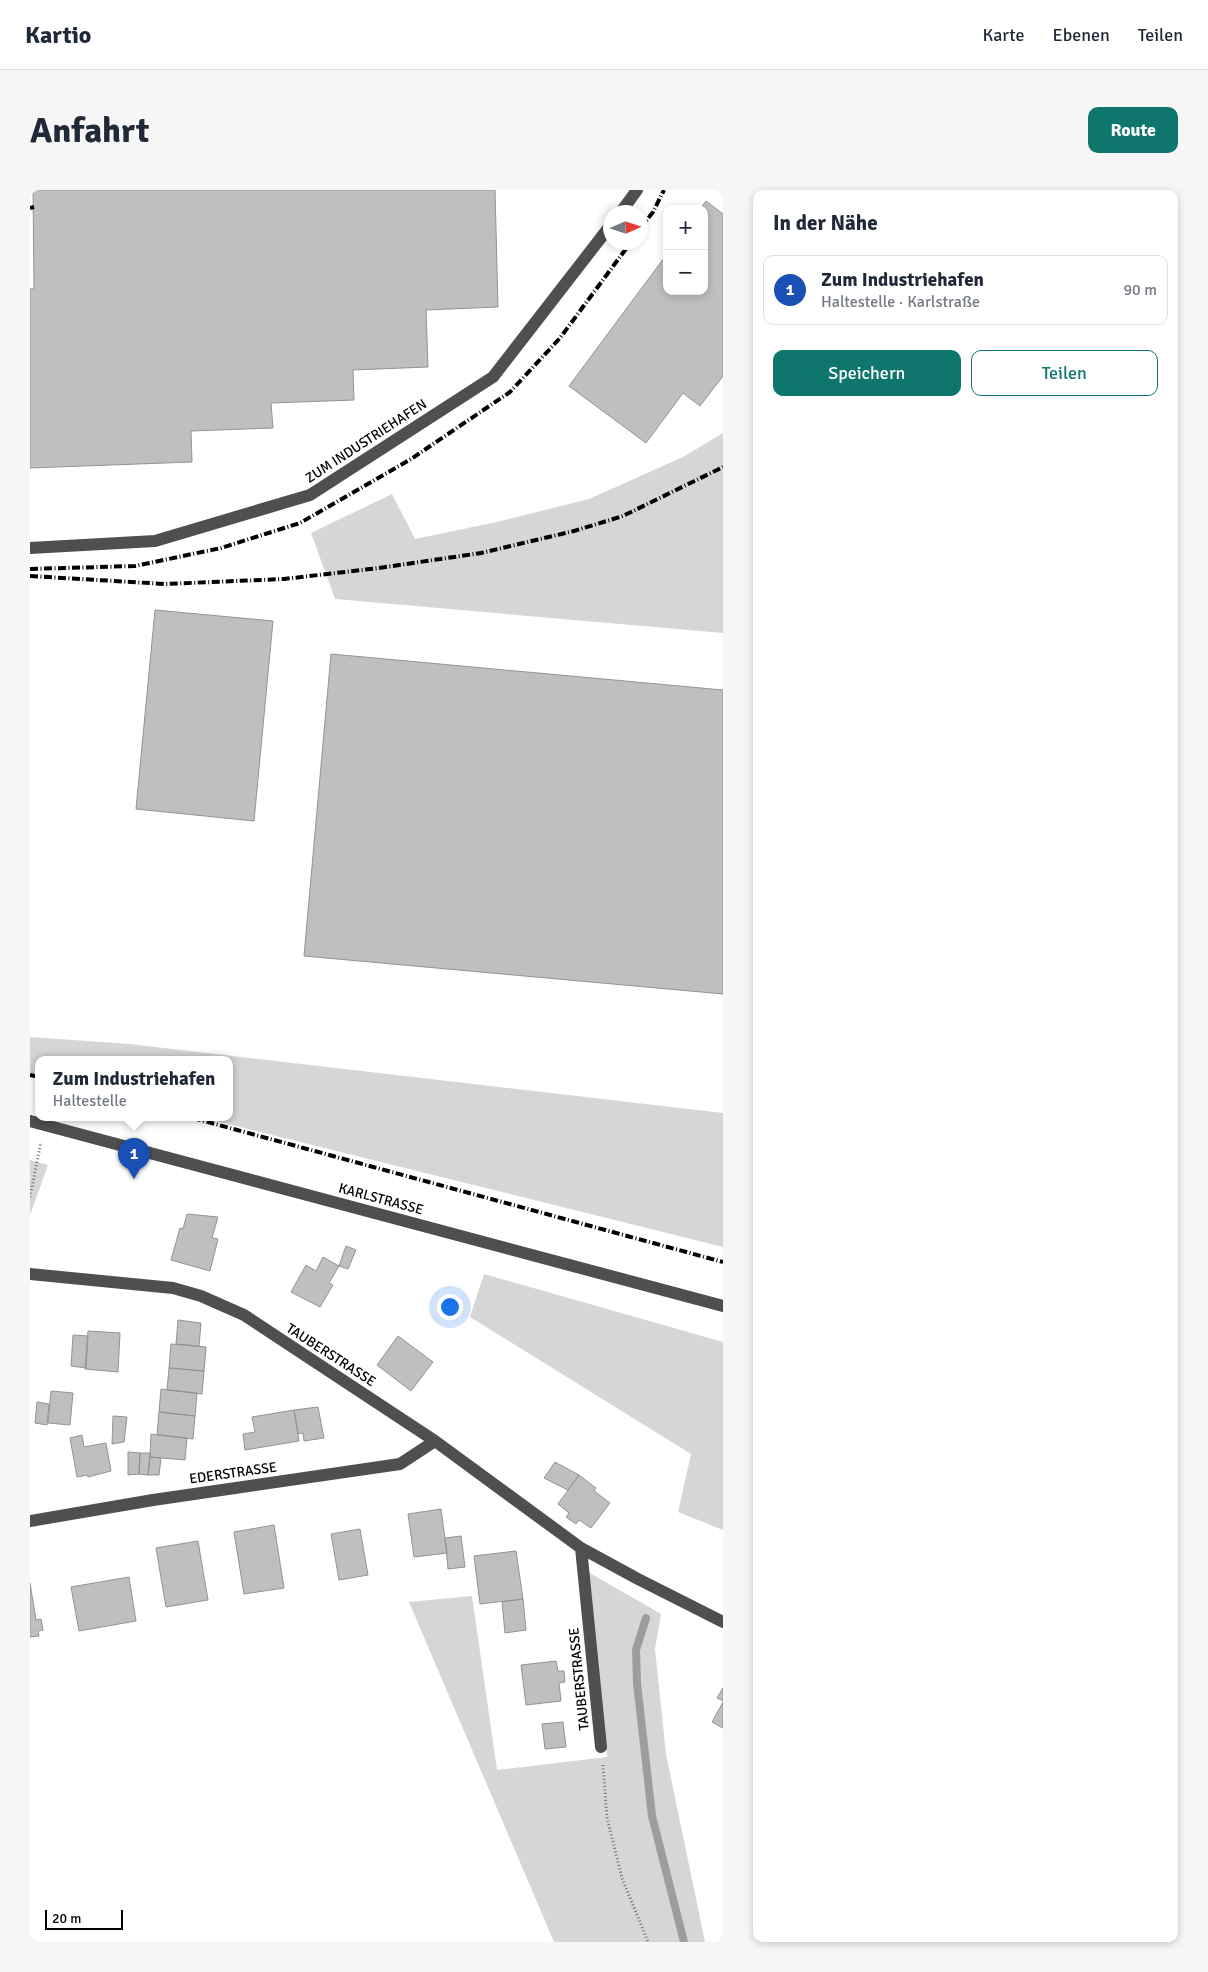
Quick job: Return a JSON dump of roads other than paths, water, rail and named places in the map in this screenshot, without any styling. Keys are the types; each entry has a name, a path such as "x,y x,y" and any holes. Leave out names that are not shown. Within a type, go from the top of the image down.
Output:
{"street":[{"path":"626,205 637,190"},
{"name":"ZUM INDUSTRIEHAFEN","path":"30,548 155,541 310,495 493,377 603,235"},
{"name":"KARLSTRASSE","path":"30,1120 723,1306"},
{"name":"TAUBERSTRASSE","path":"30,1274 173,1288 201,1296 244,1315 434,1441 581,1548 646,1584 723,1622"},
{"name":"EDERSTRASSE","path":"30,1521 162,1499 400,1464 434,1441"},
{"name":"TAUBERSTRASSE","path":"581,1548 601,1747"}],"waterway":[{"path":"646,1618 636,1650 637,1683 652,1816 684,1942"}],"railway":[{"path":"648,219 664,190"},
{"path":"30,208 34,207"},
{"path":"30,569 135,566 221,548 300,523 411,459 510,392 560,338 625,250"},
{"path":"30,576 165,584 284,579 379,568 481,553 574,531 623,516 723,467"},
{"path":"30,1075 35,1076"},
{"path":"204,1121 723,1262"}],"place":[{"name":"Zum Industriehafen","path":"134,1179"}]}
